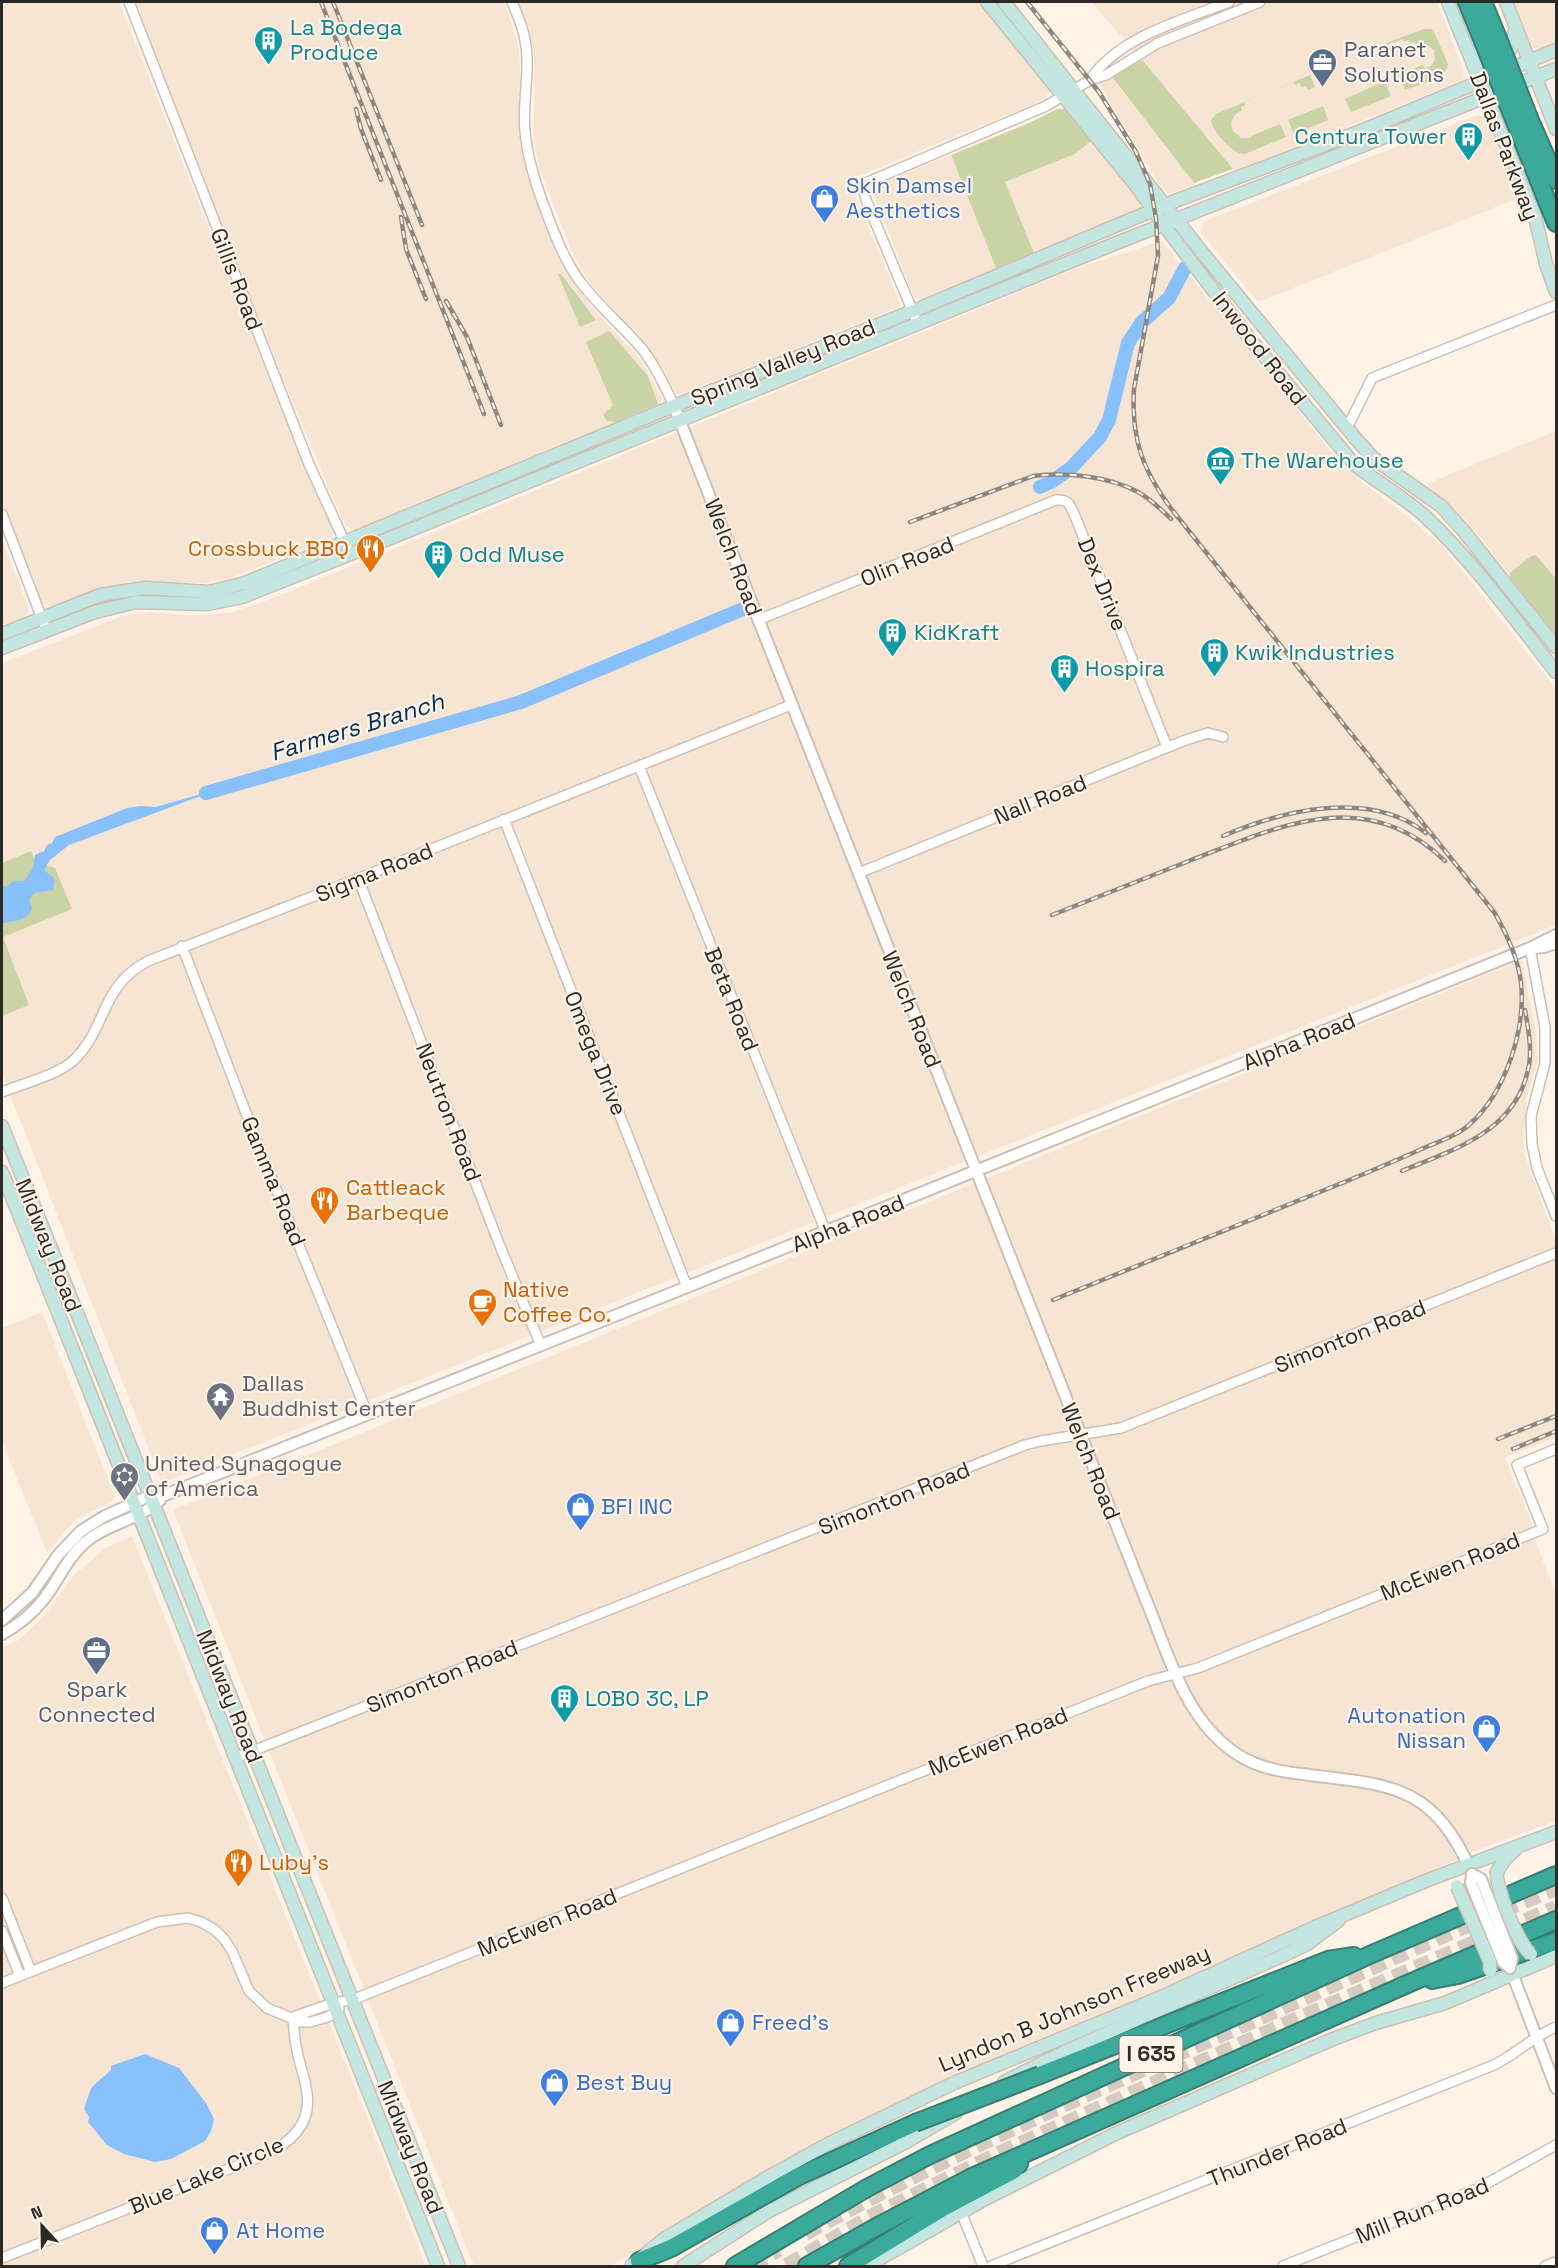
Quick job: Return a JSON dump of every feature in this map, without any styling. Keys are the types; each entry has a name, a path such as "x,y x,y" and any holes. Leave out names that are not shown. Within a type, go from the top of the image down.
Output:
{"highway":[{"path":"1467,2 1490,39 1523,121 1554,216 1557,233"},
{"path":"1483,2 1490,39"},
{"path":"1523,121 1557,180"},
{"name":"I 635","path":"735,2266 867,2188 930,2155 1372,1954 1557,1875"},
{"name":"I 635","path":"807,2266 924,2201 1034,2149 1405,1984 1557,1920"},
{"path":"1405,1984 1458,1975 1557,1941"},
{"path":"635,2264 671,2248 797,2177 915,2122 1040,2075 1328,1960 1372,1954"},
{"path":"848,2266 943,2208 1012,2170 1034,2149"}],"main road":[{"name":"Inwood Road","path":"987,2 1062,96 1161,208 1177,219 1373,458 1441,506 1557,647"},
{"name":"Inwood Road","path":"1004,2 1074,89 1161,208 1164,224 1250,339 1334,440 1363,471 1426,517 1469,562 1557,672"},
{"name":"Dallas Parkway","path":"1448,2 1535,217 1546,264 1557,292"},
{"path":"1506,2 1555,125"},
{"path":"1468,51 1482,62 1498,61 1512,48 1516,26"},
{"name":"Spring Valley Road","path":"2,648 100,595 133,588 209,592 261,576 1161,208 1294,157 1557,50"},
{"name":"Spring Valley Road","path":"2,634 136,602 208,604 228,600 350,554 1164,224 1557,69"},
{"path":"1505,142 1503,116 1507,108 1519,101 1538,101 1555,125"},
{"path":"1259,187 1262,176 1294,157"},
{"path":"1229,198 1234,191 1243,186 1243,177"},
{"path":"1002,274 1008,287"},
{"path":"1250,339 1266,328"},
{"path":"1334,440 1347,428"},
{"path":"464,492 469,506"},
{"path":"1486,584 1498,574"},
{"name":"Midway Road","path":"2,1126 459,2266"},
{"name":"Midway Road","path":"2,1172 62,1329 136,1508 438,2266"},
{"path":"62,1329 80,1322"},
{"name":"Lyndon B Johnson Freeway","path":"635,2264 664,2239 828,2144 954,2083 1159,1998 1428,1880 1470,1869 1525,1843 1557,1832"},
{"path":"1525,1843 1505,1859 1497,1872 1498,1884 1521,1944 1531,1954 1551,1958"},
{"path":"1428,1880 1446,1880 1457,1886 1490,1962 1490,1971 1480,1986 1466,1995"},
{"path":"683,2266 769,2211 941,2123 1005,2081 1036,2064 1299,1948 1325,1933 1343,1916"},
{"path":"867,2266 961,2212 1117,2133 1286,2058 1376,2023 1466,1995 1511,1972 1551,1958"},
{"path":"384,2129 401,2122"},
{"path":"433,2254 451,2247"}],"street":[{"name":"Gillis Road","path":"129,2 309,464 350,554"},
{"name":"Welch Road","path":"512,2 527,51 524,109 526,140 536,183 545,208 568,263 577,278 648,357 674,406 1080,1434 1177,1674 1200,1720 1214,1736 1239,1756 1256,1764 1279,1772 1389,1786 1431,1810 1447,1826 1470,1869 1471,1883 1503,1962 1511,1972 1557,2088"},
{"path":"1090,80 1099,66 1133,42 1229,2"},
{"path":"918,324 866,200 865,186 875,177 1046,106 1090,80 1106,75 1158,43 1260,2"},
{"path":"1347,428 1372,378 1557,305"},
{"name":"Olin Road","path":"758,620 1056,500"},
{"name":"Dex Drive","path":"1056,500 1069,502 1167,747"},
{"path":"2,514 44,624"},
{"name":"Sigma Road","path":"2,1092 70,1063 88,1041 112,992 123,978 148,960 791,705"},
{"name":"Nall Road","path":"859,873 1167,747 1208,733 1223,737"},
{"name":"Beta Road","path":"639,766 826,1232"},
{"name":"Omega Drive","path":"504,819 687,1287"},
{"name":"Neutron Road","path":"358,878 498,1241 541,1346"},
{"name":"Alpha Road","path":"2,1620 32,1593 59,1554 81,1531 105,1516 136,1508 826,1232 1530,948 1557,934"},
{"name":"Alpha Road","path":"1530,948 1557,943"},
{"name":"Gamma Road","path":"182,946 261,1152 368,1415"},
{"path":"1530,948 1545,1027 1545,1063 1531,1116 1532,1144 1537,1168 1557,1216"},
{"name":"Simonton Road","path":"236,1758 1025,1445 1107,1431 1131,1424 1557,1253"},
{"name":"McEwen Road","path":"293,2017 335,2007 1148,1681 1198,1668 1543,1529 1517,1465 1556,1449"},
{"name":"Alpha Road","path":"2,1632 40,1604 64,1567 89,1539 136,1508"},
{"path":"2,1898 31,1972"},
{"path":"2,1983 157,1922 188,1918 215,1930 224,1939 254,1997 279,2014 293,2017"},
{"path":"2,1931 20,1976"},
{"name":"Blue Lake Circle","path":"2,2258 262,2156 291,2139 302,2125 308,2098 296,2049 293,2017"},
{"name":"Thunder Road","path":"991,2266 1494,2065 1557,2027"},
{"name":"Mill Run Road","path":"1283,2266 1477,2189 1557,2145"},
{"path":"961,2212 982,2266"},
{"path":"1545,2266 1557,2262"}],"shaded area":[{"path":"2,2 119,2 234,292 334,533 331,539 231,578 207,583 133,582 105,587 51,607 42,603 2,502"},
{"path":"133,2 505,2 519,49 526,168 536,200 567,271 590,305 642,361 662,398 660,405 354,530 345,526 287,389"},
{"path":"517,2 983,2 1051,86 1047,97 1036,103 849,180 901,306 680,395 675,392 663,368 637,332 618,316 585,276 570,247 539,167 533,134 535,77 533,51"},
{"path":"1092,2 1437,2 1463,69 1464,79 1257,164 1234,171"},
{"path":"1514,2 1556,2 1556,44 1541,49 1533,48"},
{"path":"1111,77 1195,185 1170,193 1162,190 1099,83"},
{"path":"1478,115 1488,120 1518,198 1258,302 1200,231 1205,221"},
{"path":"1093,139 1142,200 1140,211 1034,253 1005,182 1075,154"},
{"path":"951,155 996,268 921,299 914,297 872,191 874,186"},
{"path":"1162,241 1338,460 1443,547 1556,689 1556,925 162,1483 2,1074 2,663 122,616 153,612 191,615 230,613 276,597 1080,267"},
{"path":"1556,431 1556,634 1465,519 1426,484"},
{"path":"2,540 29,609 25,618 2,625"},
{"path":"1522,960 1536,1034 1538,1059 1527,1097 1523,1142 1526,1158 1556,1242 1556,1437 1505,1458 1538,1538 1535,1540 1556,1594 1556,1821 1486,1846 1330,1915 738,2189 611,2266 474,2266 173,1510"},
{"path":"42,1312 115,1497 111,1502 76,1519 47,1553 2,1441 2,1328"},
{"path":"132,1536 426,2266 2,2266 2,1647 17,1641 44,1616 74,1575 106,1548"}],"green space":[{"path":"1424,29 1431,29 1435,34 1448,64 1443,74 1437,78 1405,90 1399,75 1423,65 1425,69 1431,66 1435,60 1434,50 1426,44 1415,45 1409,40 1404,42 1403,39 1387,45 1386,43"},
{"path":"1137,60 1143,61 1233,169 1194,183 1112,77"},
{"path":"1310,75 1315,87 1308,90 1306,86 1301,87 1300,83 1295,85 1294,82 1270,92"},
{"path":"1385,81 1391,96 1351,112 1345,99"},
{"path":"1244,102 1242,110 1234,116 1232,121 1233,131 1241,138 1252,138 1251,136 1280,124 1286,137 1245,154 1229,147 1215,130 1211,120 1216,114"},
{"path":"1323,106 1328,120 1294,134 1288,120"},
{"path":"1057,109 1068,109 1093,139 1075,154 1005,182 1034,253 996,268 951,155"},
{"path":"558,274 561,274 596,320 580,327"},
{"path":"609,331 648,376 658,404 616,422 607,421 603,415 613,405 586,342"},
{"path":"1536,555 1556,579 1556,636 1510,577 1510,573 1531,556"},
{"path":"31,851 35,862 55,868 72,909 3,937 29,1005 2,1016 2,863"}],"water":[{"path":"222,788 69,845 50,860 44,870 53,878 53,890 35,893 29,899 32,909 27,916 2,924 2,886 7,886 14,881 24,881 32,870 35,855 44,851 55,837 127,808 156,807"},
{"path":"145,2054 179,2068 206,2103 214,2119 205,2141 171,2159 155,2162 124,2154 107,2145 88,2122 89,2117 84,2109 91,2088 111,2070 111,2066"}],"waterway":[{"name":"Farmers Branch","path":"1040,487 1071,468 1100,437 1109,420 1128,343 1142,322 1169,298 1185,268"},
{"name":"Farmers Branch","path":"206,793 521,702 743,609"}],"tunnel":[{"path":"805,2233 911,2177 1072,2101 1556,1888"},
{"path":"787,2266 877,2214 1001,2153 1284,2025 1556,1908"},
{"path":"751,2266 778,2249"}],"railway":[{"path":"321,2 484,414"},
{"path":"333,2 422,225"},
{"path":"1027,2 1099,92 1136,152 1150,184 1156,218 1158,256 1134,389 1137,439 1147,468 1173,511 1494,912 1515,955 1520,974 1522,1001 1516,1040 1503,1078 1482,1111 1460,1131 1347,1181 1053,1300"},
{"path":"356,109 361,129 381,180"},
{"path":"401,217 406,249 426,299"},
{"path":"446,301 467,337 501,425"},
{"path":"910,522 1033,476 1060,475 1087,476 1114,482 1138,492 1171,519"},
{"path":"1223,836 1272,818 1326,808 1379,811 1403,819 1426,833"},
{"path":"1052,915 1255,836 1288,825 1320,819 1352,818 1384,823 1415,837 1445,861"},
{"path":"1402,1171 1463,1145 1498,1122 1512,1106 1523,1088 1530,1058 1525,1010"},
{"path":"1498,1439 1556,1416"},
{"path":"1513,1449 1556,1431"}],"place":[{"name":"La Bodega Produce","path":"269,66"},
{"name":"Paranet Solutions","path":"1323,88"},
{"name":"Centura Tower","path":"1468,162"},
{"name":"Skin Damsel Aesthetics","path":"825,224"},
{"name":"The Warehouse","path":"1220,486"},
{"name":"Crossbuck BBQ","path":"370,574"},
{"name":"Odd Muse","path":"438,580"},
{"name":"KidKraft","path":"893,658"},
{"name":"Kwik Industries","path":"1214,678"},
{"name":"Hospira","path":"1064,694"},
{"name":"Cattleack Barbeque","path":"325,1226"},
{"name":"Native Coffee Co.","path":"482,1328"},
{"name":"Dallas Buddhist Center","path":"221,1422"},
{"name":"United Synagogue of America","path":"124,1502"},
{"name":"BFI INC","path":"580,1532"},
{"name":"Spark Connected","path":"97,1676"},
{"name":"LOBO 3C, LP","path":"564,1724"},
{"name":"Autonation Nissan","path":"1487,1754"},
{"name":"Luby's","path":"238,1888"},
{"name":"Freed's","path":"731,2048"},
{"name":"Best Buy","path":"555,2108"},
{"name":"At Home","path":"215,2256"}]}
